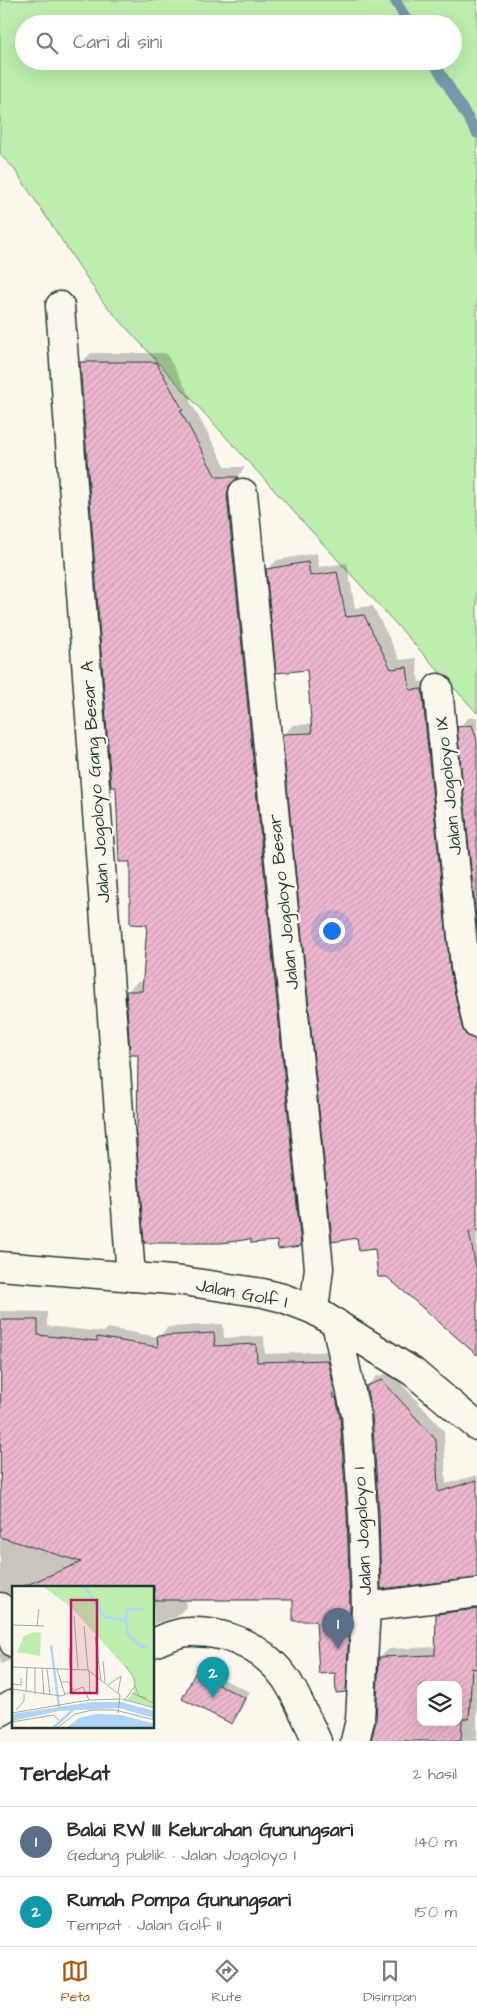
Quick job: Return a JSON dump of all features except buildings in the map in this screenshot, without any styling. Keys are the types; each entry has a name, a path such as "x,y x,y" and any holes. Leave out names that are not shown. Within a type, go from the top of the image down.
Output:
{"street":[{"name":"Jalan Jogoloyo Gang Besar A","path":"60,306 130,1268"},
{"name":"Jalan Jogoloyo Besar","path":"243,493 325,1317"},
{"name":"Jalan Jogoloyo IX","path":"438,688 465,967 474,1014"},
{"name":"Jalan Golf I","path":"0,1266 130,1268 183,1282 263,1293 283,1298 325,1317 413,1372 477,1426"},
{"name":"Jalan Jogoloyo I","path":"325,1317 356,1415 363,1514 366,1607 360,1720 355,1741"},
{"path":"366,1607 477,1593"},
{"path":"0,1607 12,1638"},
{"path":"155,1643 170,1636 189,1632 206,1633 236,1638 257,1650 275,1666 292,1688 317,1741"},
{"path":"0,1712 12,1705"}],"green space":[{"path":"0,0 477,0 477,713 103,302 13,167 0,155"}],"waterway":[{"path":"395,0 404,15"},
{"path":"438,70 477,133"}],"place":[{"name":"Balai RW III Kelurahan Gunungsari","path":"338,1649"},
{"name":"Rumah Pompa Gunungsari","path":"213,1698"}]}
